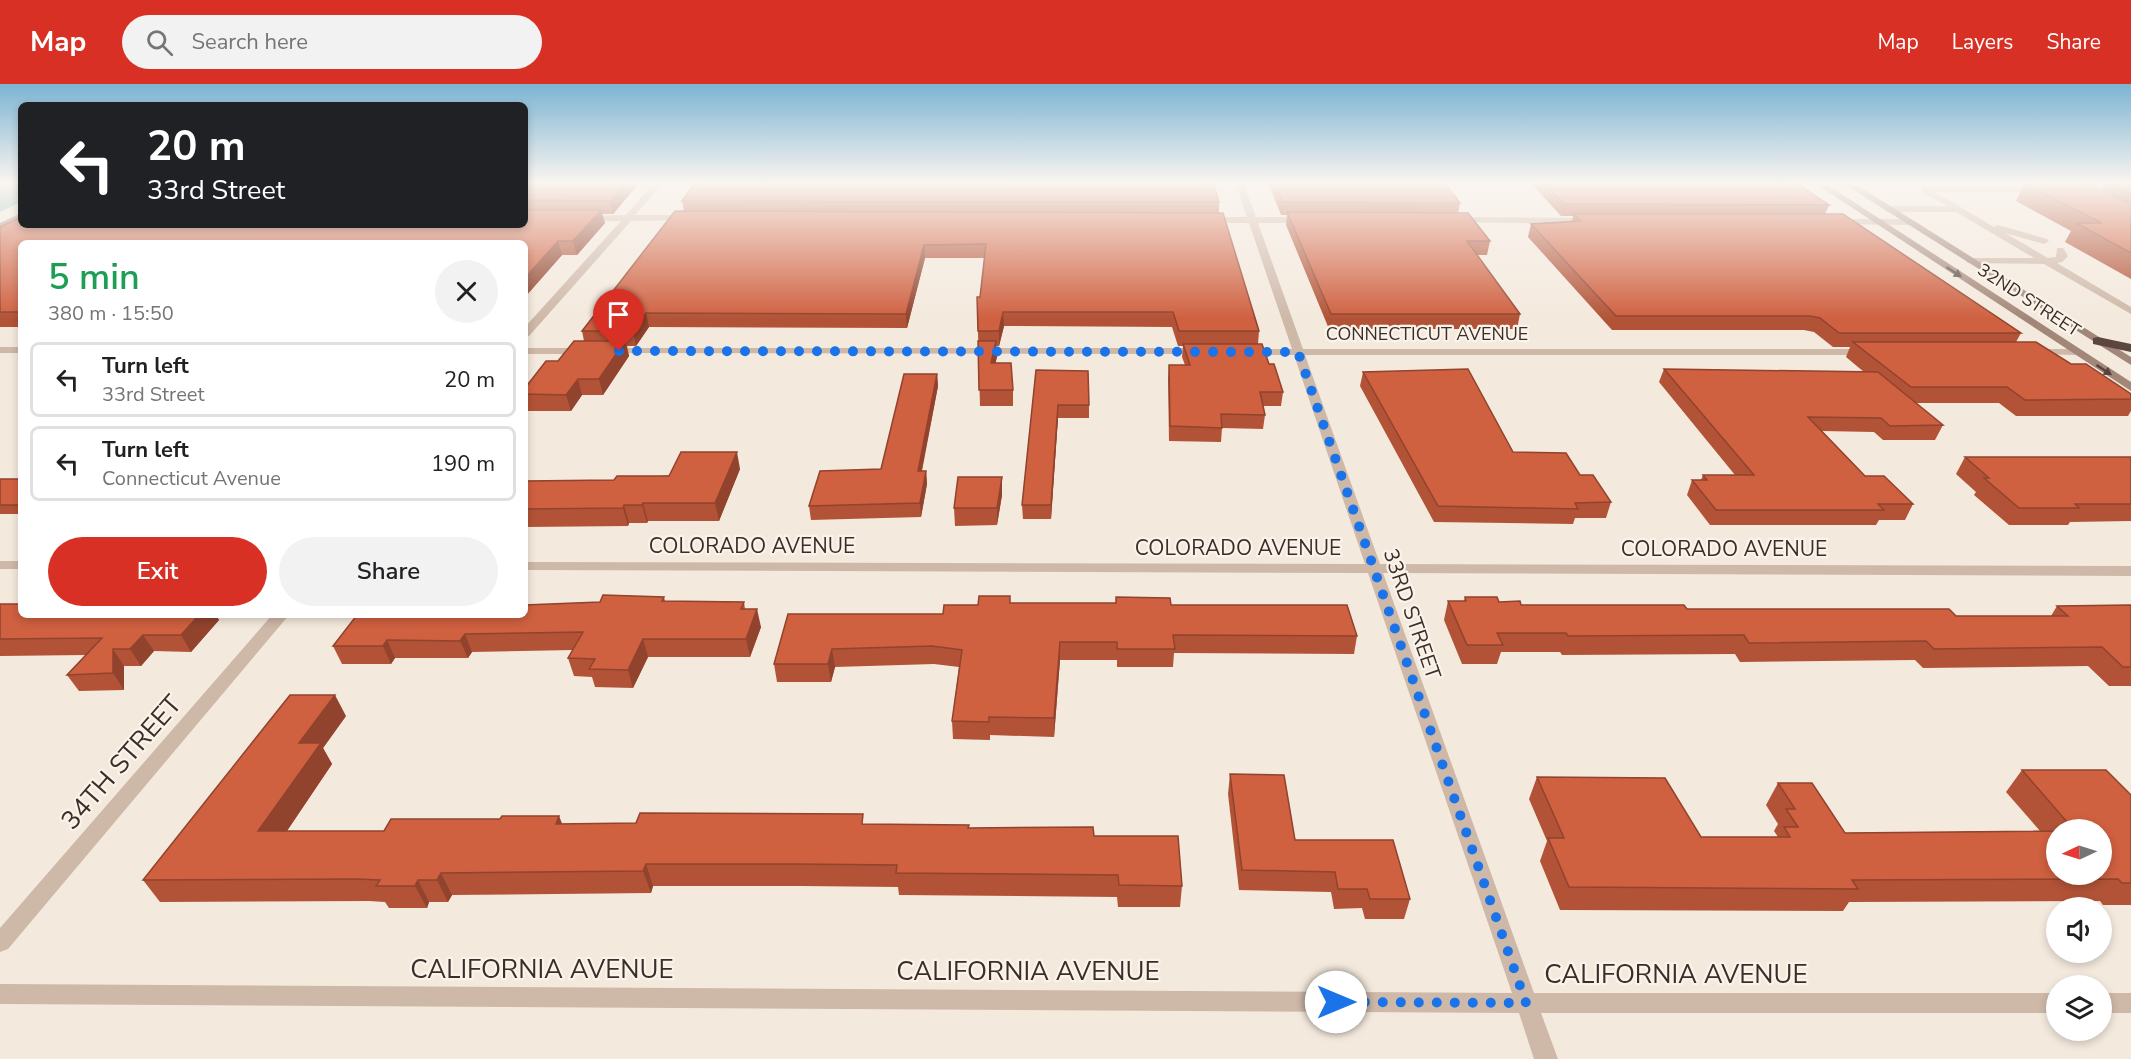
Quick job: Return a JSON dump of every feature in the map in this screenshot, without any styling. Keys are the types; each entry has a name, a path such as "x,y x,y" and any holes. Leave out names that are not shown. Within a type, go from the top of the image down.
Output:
{"highway":[{"path":"2098,341 2131,348"}],"street":[{"path":"528,331 620,228"},
{"name":"33RD STREET","path":"1254,228 1546,1059"},
{"name":"32ND STREET","path":"1885,228 2131,387"},
{"name":"32ND STREET","path":"1917,228 2131,362"},
{"path":"1989,228 2131,311"},
{"path":"1991,228 2044,241"},
{"path":"1971,261 2059,260 2063,256 2060,250"},
{"path":"0,350 18,350"},
{"path":"528,351 1215,351"},
{"name":"CONNECTICUT AVENUE","path":"1238,352 1882,352"},
{"path":"2014,352 2077,352"},
{"path":"0,565 18,565"},
{"name":"COLORADO AVENUE","path":"528,566 2131,571"},
{"name":"34TH STREET","path":"0,943 278,618"},
{"name":"CALIFORNIA AVENUE","path":"0,994 1526,1003 2046,1003"},
{"path":"2112,1003 2131,1003"}],"building":[{"path":"0,228 585,228 573,241 558,241 528,275 528,240 18,240 18,312 0,312"},
{"path":"662,228 1227,228 1259,331 1179,331 1173,312 1003,312 999,331 978,331 977,297 980,297 986,244 924,245 906,314 646,313 633,331 582,331"},
{"path":"1294,228 1479,228 1490,241 1467,241 1520,314 1331,314"},
{"path":"1534,228 1863,228 2021,333 1839,333 1820,318 1810,316 1616,316"},
{"path":"2084,228 2131,228 2131,253"},
{"path":"574,341 625,341 599,379 578,379 566,395 528,394 528,384 546,361 558,361"},
{"path":"978,341 996,341 991,363 1011,363 1013,390 979,390"},
{"path":"1853,342 2036,342 2071,364 2086,364 2131,394 2131,399 2025,400 2007,387 1911,387"},
{"path":"1183,344 1262,344 1269,364 1274,364 1283,392 1260,392 1265,415 1221,414 1222,428 1170,426 1169,365 1190,365"},
{"path":"1468,369 1513,452 1566,453 1580,475 1593,475 1611,502 1575,503 1578,509 1438,506 1363,372"},
{"path":"1664,369 1878,372 1943,425 1890,426 1881,418 1808,417 1865,476 1884,476 1913,504 1878,504 1884,510 1716,510 1692,480 1707,480 1703,475 1754,475"},
{"path":"1036,370 1088,371 1089,405 1058,405 1051,505 1022,505"},
{"path":"904,374 937,374 918,471 926,471 920,503 809,506 820,471 881,469"},
{"path":"681,452 737,452 715,503 643,503 642,505 624,505 623,508 528,509 528,481 614,480 617,476 669,476"},
{"path":"1965,457 2131,457 2131,504 2075,504 2079,508 2019,508 1984,478 1989,478"},
{"path":"958,477 1002,477 997,508 954,508"},
{"path":"0,479 18,479 18,505 0,505"},
{"path":"603,595 664,597 662,601 744,602 741,609 757,609 746,639 643,639 628,670 589,669 595,659 568,658 583,632 465,634 460,641 387,640 383,646 333,646 355,618 528,618 528,605 600,602"},
{"path":"979,596 1010,596 1010,603 1116,603 1116,597 1170,598 1171,605 1347,605 1357,636 1173,635 1175,649 1117,649 1117,642 1060,642 1054,718 989,717 989,722 952,721 962,650 932,646 832,649 828,664 774,664 788,614 943,614 944,605 978,605"},
{"path":"1465,597 1497,597 1499,602 1520,601 1521,605 1684,605 1687,609 1949,609 1956,616 2068,616 2057,606 2131,605 2131,667 2123,667 2102,647 1934,649 1926,641 1749,643 1744,635 1568,636 1566,633 1497,633 1503,645 1467,645 1448,601 1466,601"},
{"path":"0,604 18,604 18,618 196,618 181,635 143,635 130,649 113,649 113,673 67,675 102,638 0,639"},
{"path":"290,695 335,695 299,743 321,743 258,831 384,831 391,819 500,819 502,816 559,816 556,824 636,823 640,813 863,814 862,824 969,825 968,828 1093,827 1094,836 1178,836 1182,886 1119,885 1118,875 896,873 897,865 796,864 646,864 643,871 441,873 437,880 418,880 415,886 376,886 380,880 356,879 143,880"},
{"path":"2022,770 2106,770 2131,795 2131,883 2122,883 2118,879 2112,879 2112,819 2064,819"},
{"path":"1230,774 1284,775 1295,840 1393,840 1410,899 1370,899 1367,889 1338,889 1335,872 1242,870"},
{"path":"1537,777 1665,778 1701,837 1790,837 1784,827 1798,827 1786,809 1795,809 1778,783 1812,783 1845,833 2046,831 2046,879 1852,880 1858,889 1569,887 1548,838 1564,838"}],"route":[{"path":"619,351 1298,352 1526,1003 1336,1002"}]}
